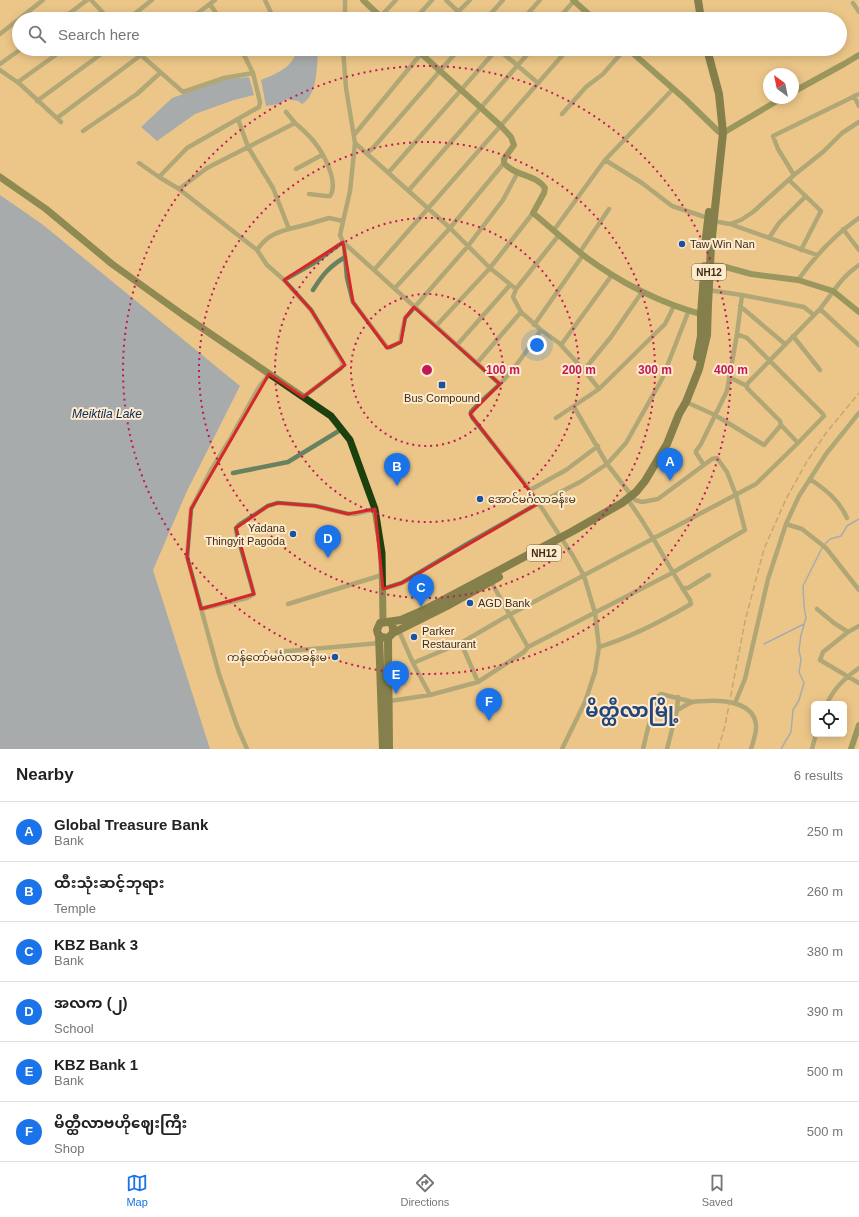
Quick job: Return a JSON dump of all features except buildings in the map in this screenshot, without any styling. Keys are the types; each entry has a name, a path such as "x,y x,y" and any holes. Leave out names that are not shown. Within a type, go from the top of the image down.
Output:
{"highway":[{"path":"698,0 700,12"},
{"name":"NH12","path":"393,634 489,579 562,540 631,499 645,481 667,444 699,369 708,336 704,315 707,265 721,130 719,94 709,56"},
{"name":"NH12","path":"679,414 681,399 698,355 708,290 707,265"},
{"name":"NH12","path":"386,622 401,620 489,579"},
{"path":"383,749 378,627 386,622 393,627 393,634 388,651 390,749"},
{"path":"379,639 393,634"}],"main road":[{"path":"0,177 46,209 112,264 183,315 331,416 342,428 350,440 375,509 382,553 382,589 386,622"}],"street":[{"path":"72,12 88,0"},
{"path":"91,0 101,12"},
{"path":"137,12 152,0"},
{"path":"199,12 215,0"},
{"path":"265,0 271,12"},
{"path":"345,0 345,12"},
{"path":"363,0 375,12"},
{"path":"386,12 396,0"},
{"path":"421,12 432,0"},
{"path":"446,0 458,12 470,0"},
{"path":"492,12 503,0"},
{"path":"529,12 540,0"},
{"path":"26,12 39,1"},
{"path":"564,12 573,1 586,12"},
{"path":"853,3 859,12"},
{"path":"210,4 215,12"},
{"path":"0,33 12,23"},
{"path":"799,89 859,54"},
{"path":"0,64 12,55"},
{"path":"18,82 54,56"},
{"path":"37,101 98,56"},
{"path":"0,70 18,82 59,120 139,56"},
{"path":"141,56 183,92 224,78 253,73"},
{"path":"159,177 187,148 259,107 260,102 253,73 244,56"},
{"path":"344,56 346,88 355,143 350,191 340,235 343,243 347,278 353,302 387,347 400,342 405,318 468,246 503,200 518,172"},
{"path":"354,135 415,56"},
{"path":"394,288 450,228 504,163 504,159 514,145 511,137 501,126 439,71 425,56"},
{"path":"367,153 453,56"},
{"path":"389,172 492,56"},
{"path":"506,56 538,83"},
{"path":"408,190 526,56"},
{"path":"374,270 562,56"},
{"path":"562,114 586,88 603,74 619,56"},
{"path":"636,56 721,130 771,104"},
{"path":"83,131 137,94 160,73"},
{"path":"599,389 561,345 534,325 521,312 513,297 516,289 605,160 672,89"},
{"path":"794,175 778,149 773,136 859,94"},
{"path":"854,96 859,106"},
{"path":"286,112 315,143 327,163 332,179 332,193 330,196 309,194"},
{"path":"238,119 248,147 273,188 289,229"},
{"path":"730,224 741,220 753,212 794,175 823,152 842,133 859,122"},
{"path":"179,189 207,168 295,123"},
{"path":"355,143 450,228 490,268 516,289"},
{"path":"296,169 322,155"},
{"path":"605,160 642,183 672,206 711,220 730,224 817,255"},
{"path":"139,163 179,189 257,250 267,265 284,280 311,310 343,363 341,368 303,398"},
{"path":"436,326 490,268 533,213 544,193 544,188 539,182 518,172 504,163"},
{"path":"789,180 821,211 801,250"},
{"path":"769,238 779,223 806,196"},
{"path":"534,325 609,209"},
{"path":"533,213 581,253 612,275 642,292 674,306 704,315"},
{"path":"257,250 264,240 278,232 329,218 343,220"},
{"path":"798,280 817,255 843,228 859,218"},
{"path":"843,228 859,250"},
{"path":"343,243 500,384"},
{"path":"284,280 314,263 343,243"},
{"path":"313,290 327,269 345,257"},
{"path":"707,265 722,266 751,274 798,280 833,290 859,312"},
{"path":"747,386 747,384 770,359 820,309 833,290 849,272 859,265"},
{"path":"561,345 612,275"},
{"path":"457,345 510,285"},
{"path":"708,290 804,307 814,314"},
{"path":"584,370 611,337 642,292"},
{"path":"704,465 696,451 716,415 727,391 742,295"},
{"path":"556,418 599,389 665,324 674,306"},
{"path":"740,306 785,344"},
{"path":"820,309 859,344"},
{"path":"382,589 402,583 539,503 580,482 608,464 626,442 662,379 689,310"},
{"path":"478,364 521,312"},
{"path":"541,330 524,357 500,384 471,412 472,417 530,490 562,540 584,576 595,613 599,646 595,672 585,702 562,749"},
{"path":"413,663 461,643 509,615 756,484 798,443 824,416 824,414 770,359 747,338 737,334"},
{"path":"793,336 820,370"},
{"path":"247,749 236,726 219,674 188,557 191,509 211,470 258,388 269,374"},
{"path":"729,378 747,386 798,443"},
{"path":"686,402 716,415 764,445 781,425"},
{"path":"574,407 631,499 691,604 640,632 616,642 599,646"},
{"path":"735,704 745,678 768,579 786,524 799,496 826,454 859,413"},
{"path":"233,474 288,462 342,428"},
{"path":"530,490 566,470 598,446"},
{"path":"390,701 430,695 478,682 524,652 528,647 672,573 745,530 736,495 727,472 717,458 712,459 658,499 642,502 631,499"},
{"path":"810,480 826,490 836,500 843,509 847,518"},
{"path":"201,609 247,598 254,594 236,528 239,524 268,506 278,503 315,506 348,514 355,514 375,509"},
{"path":"786,524 802,529 826,548 859,590"},
{"path":"288,604 382,575"},
{"path":"682,588 688,588 709,575"},
{"path":"489,579 528,647"},
{"path":"817,609 848,632"},
{"path":"859,626 848,632 823,652 820,660 859,683"},
{"path":"393,634 413,663 430,695"},
{"path":"277,652 379,639"},
{"path":"461,643 478,682"},
{"path":"828,701 847,676 859,668"},
{"path":"643,749 658,696 664,694 693,702 730,702 740,705 750,713 756,722 757,727 752,749"},
{"path":"666,749 677,710 678,697"},
{"path":"677,710 693,702"},
{"path":"851,749 858,730"},
{"path":"812,749 815,737"}],"highlighted area":[{"path":"343,242 353,302 387,348 401,342 405,318 414,307 500,384 470,414 539,503 402,583 383,589 375,509 348,514 315,506 278,503 268,506 236,528 254,594 201,609 187,557 191,509 269,374 303,397 345,365 311,310 284,280"}],"water":[{"path":"294,56 318,56 316,79 311,94 302,104 298,101 286,99 280,104 266,106 261,80 284,69"},
{"path":"249,77 254,95 234,100 195,114 157,141 141,127 172,98 226,79"},
{"name":"Meiktila Lake","path":"0,195 42,224 240,386 187,491 153,570 210,749 0,749"}],"waterway":[{"path":"824,545 830,539 841,536 847,526 859,519"},
{"path":"781,749 791,732 793,710 799,700 804,683 799,672 801,660 799,650 801,635 806,618 803,586 822,548"},
{"path":"764,644 804,624"}],"railway":[{"path":"718,749 725,726 745,621 764,549 786,499 806,463 826,433 859,393"}],"place":[{"name":"Taw Win Nan","path":"682,244"},
{"name":"Bus Compound","path":"442,385"},
{"name":"Global Treasure Bank","path":"670,481"},
{"name":"ထီးသုံးဆင့်ဘုရား","path":"397,486"},
{"name":"အောင်မင်္ဂလာခန်းမ","path":"480,499"},
{"name":"Yadana Thingyit Pagoda","path":"293,534"},
{"name":"အလက (၂)","path":"328,558"},
{"name":"AGD Bank","path":"470,603"},
{"name":"KBZ Bank 3","path":"421,607"},
{"name":"Parker Restaurant","path":"414,637"},
{"name":"ကန်တော်မင်္ဂလာခန်းမ","path":"335,657"},
{"name":"KBZ Bank 1","path":"396,694"},
{"name":"မိတ္ထီလာဗဟိုဈေးကြီး","path":"489,721"}],"district":[{"name":"မိတ္ထီလာမြို့","path":"632,710"}]}
